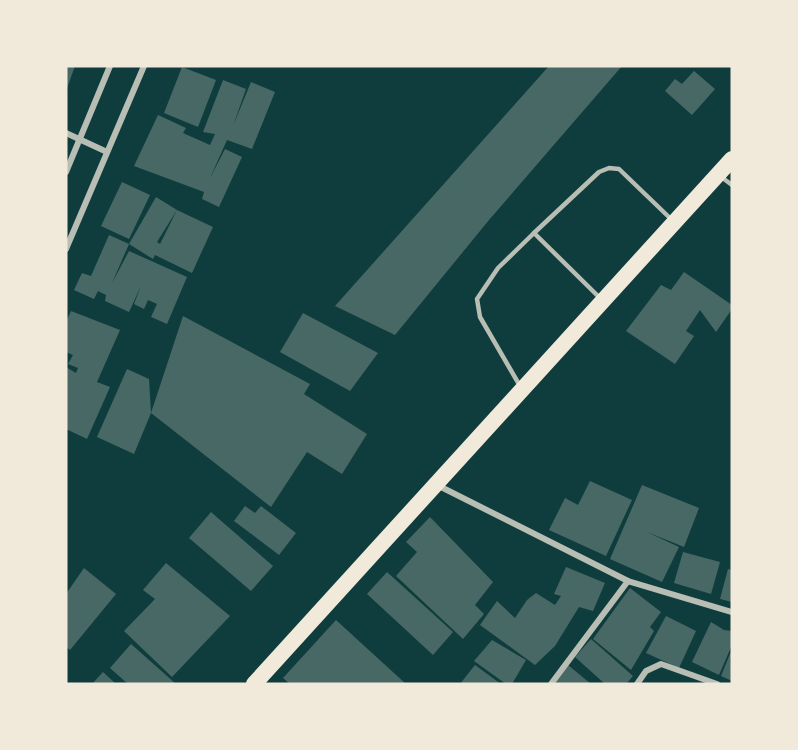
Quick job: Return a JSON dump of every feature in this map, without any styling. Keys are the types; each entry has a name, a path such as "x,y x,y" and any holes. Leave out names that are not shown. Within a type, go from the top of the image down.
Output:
{"highway":[{"path":"261,682 436,484 732,159"}],"street":[{"path":"66,172 111,66"},
{"path":"66,249 144,66"},
{"path":"66,133 107,152"},
{"path":"436,484 628,581 732,612"},
{"path":"551,684 628,581"},
{"path":"637,684 646,671 661,664 717,684"}],"lane":[{"path":"522,390 480,317 477,299 498,268 599,172 609,168 619,170 674,222"},
{"path":"717,175 732,185"},
{"path":"534,233 603,301"}],"building":[{"path":"66,66 75,66 66,91"},
{"path":"549,66 622,66 489,220 395,335 335,306"},
{"path":"182,67 216,80 198,127 164,113"},
{"path":"694,71 715,89 692,115 665,91 675,79 682,84"},
{"path":"223,80 246,89 233,126 251,82 275,92 252,149 227,140 210,178 225,149 242,157 219,207 202,199 204,192 134,166 158,115 186,128 183,133 210,145 215,134 203,132"},
{"path":"122,182 150,195 129,239 101,226"},
{"path":"156,197 213,227 192,273 155,255 153,259 129,244","holes":["177,210 160,244 157,242"]},
{"path":"109,235 129,244 112,283 129,251 187,277 167,324 151,317 157,304 148,300 144,309 134,304 141,286 129,312 105,301 106,295 98,291 94,299 74,290 82,273 91,276"},
{"path":"684,272 732,305 732,309 716,332 700,310 686,331 694,336 675,364 626,331 661,285 671,290"},
{"path":"71,311 120,330 97,382 110,387 87,439 66,429 66,367 76,373 78,368 68,364 73,355 66,352 66,322"},
{"path":"303,313 378,353 350,391 280,352"},
{"path":"183,316 310,384 304,394 367,434 342,474 307,452 271,507 151,413"},
{"path":"127,369 149,379 151,413 134,454 97,437"},
{"path":"590,481 632,500 606,556 549,530 565,498 578,505"},
{"path":"642,485 699,508 684,547 647,532 679,547 662,582 610,559"},
{"path":"245,506 255,513 261,506 296,533 279,555 234,521"},
{"path":"211,512 273,566 251,591 189,538"},
{"path":"430,517 493,582 475,605 484,614 463,639 396,576 417,552 406,542"},
{"path":"683,552 720,562 711,594 674,583"},
{"path":"166,563 230,616 172,677 124,631 155,599 143,590"},
{"path":"566,567 605,583 593,611 579,607 555,646 535,665 480,625 497,601 515,618 527,600 536,593 555,605 561,596 554,594"},
{"path":"84,568 116,594 70,650 66,647 66,594"},
{"path":"728,569 732,570 732,602 720,599"},
{"path":"387,572 453,632 433,655 367,594"},
{"path":"630,588 661,612 650,627 654,631 631,670 593,639"},
{"path":"666,616 696,631 679,668 646,653"},
{"path":"336,620 406,684 290,684 283,678"},
{"path":"711,622 724,630 732,631 732,645 719,675 692,662"},
{"path":"591,639 633,676 626,684 605,684 575,657"},
{"path":"492,640 526,660 512,684 506,684 474,661"},
{"path":"131,644 176,684 128,684 110,668"},
{"path":"732,649 732,681 721,676"},
{"path":"475,665 501,684 460,684"},
{"path":"568,665 591,684 552,684"},
{"path":"103,672 116,684 92,684"}]}
